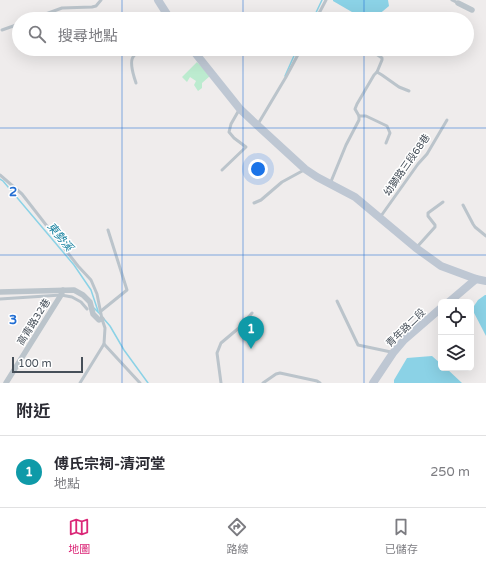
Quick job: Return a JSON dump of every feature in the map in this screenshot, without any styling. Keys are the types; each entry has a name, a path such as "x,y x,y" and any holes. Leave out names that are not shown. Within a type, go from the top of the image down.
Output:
{"street":[{"path":"158,0 166,12"},
{"path":"455,1 472,10"},
{"path":"198,56 240,109 305,169 355,197 416,248 441,266 476,279 486,280"},
{"path":"452,299 476,279"},
{"path":"0,292 62,293 74,290 83,295 90,302 93,314 99,320 102,319"},
{"name":"高青路32巷","path":"6,383 62,293"},
{"name":"青年路二段","path":"373,383 393,353 404,340 438,311"}],"lane":[{"path":"51,12 62,8 92,7 96,6 101,0"},
{"path":"320,12 326,0"},
{"path":"2,30 12,26"},
{"path":"133,56 131,59 136,83"},
{"path":"257,125 297,56"},
{"path":"330,184 346,144 360,120 355,109 377,72 382,60 379,56"},
{"path":"377,72 399,87 408,91"},
{"path":"222,170 246,147 229,132 231,124 240,109"},
{"path":"359,116 366,116 387,126 390,133 386,143"},
{"name":"幼獅路三段68巷","path":"380,218 418,164 427,154 447,120"},
{"path":"254,202 261,200 282,182 305,169"},
{"path":"0,175 22,194 78,266 91,280 98,294 105,328 104,344 80,383"},
{"path":"416,248 435,227 428,216 428,213 442,202"},
{"path":"463,205 475,227 486,236"},
{"path":"101,311 127,290 108,230"},
{"path":"0,299 62,293 81,302 87,309"},
{"path":"337,301 358,345 393,353"},
{"path":"221,383 217,353 221,343 240,327 252,313"},
{"path":"104,344 140,383"},
{"path":"263,383 269,382 276,374 280,373 317,381 320,383"}],"green space":[{"path":"197,62 210,76 202,83 202,88 198,91 194,85 196,81 190,77 187,82 182,77"}],"water":[{"path":"388,0 389,6 382,12 352,12 333,1"},
{"path":"486,295 486,336 474,313 474,306 478,300"},
{"path":"432,356 438,361 438,371 449,371 462,383 394,383 394,380 407,358"}],"waterway":[{"path":"316,12 322,0"},
{"path":"285,76 294,56"},
{"name":"東勢溪","path":"0,179 74,265 91,290 98,311"},
{"name":"東勢溪","path":"94,308 100,314"},
{"path":"104,319 148,383"}],"place":[{"name":"傅氏宗祠-清河堂","path":"251,349"}]}
